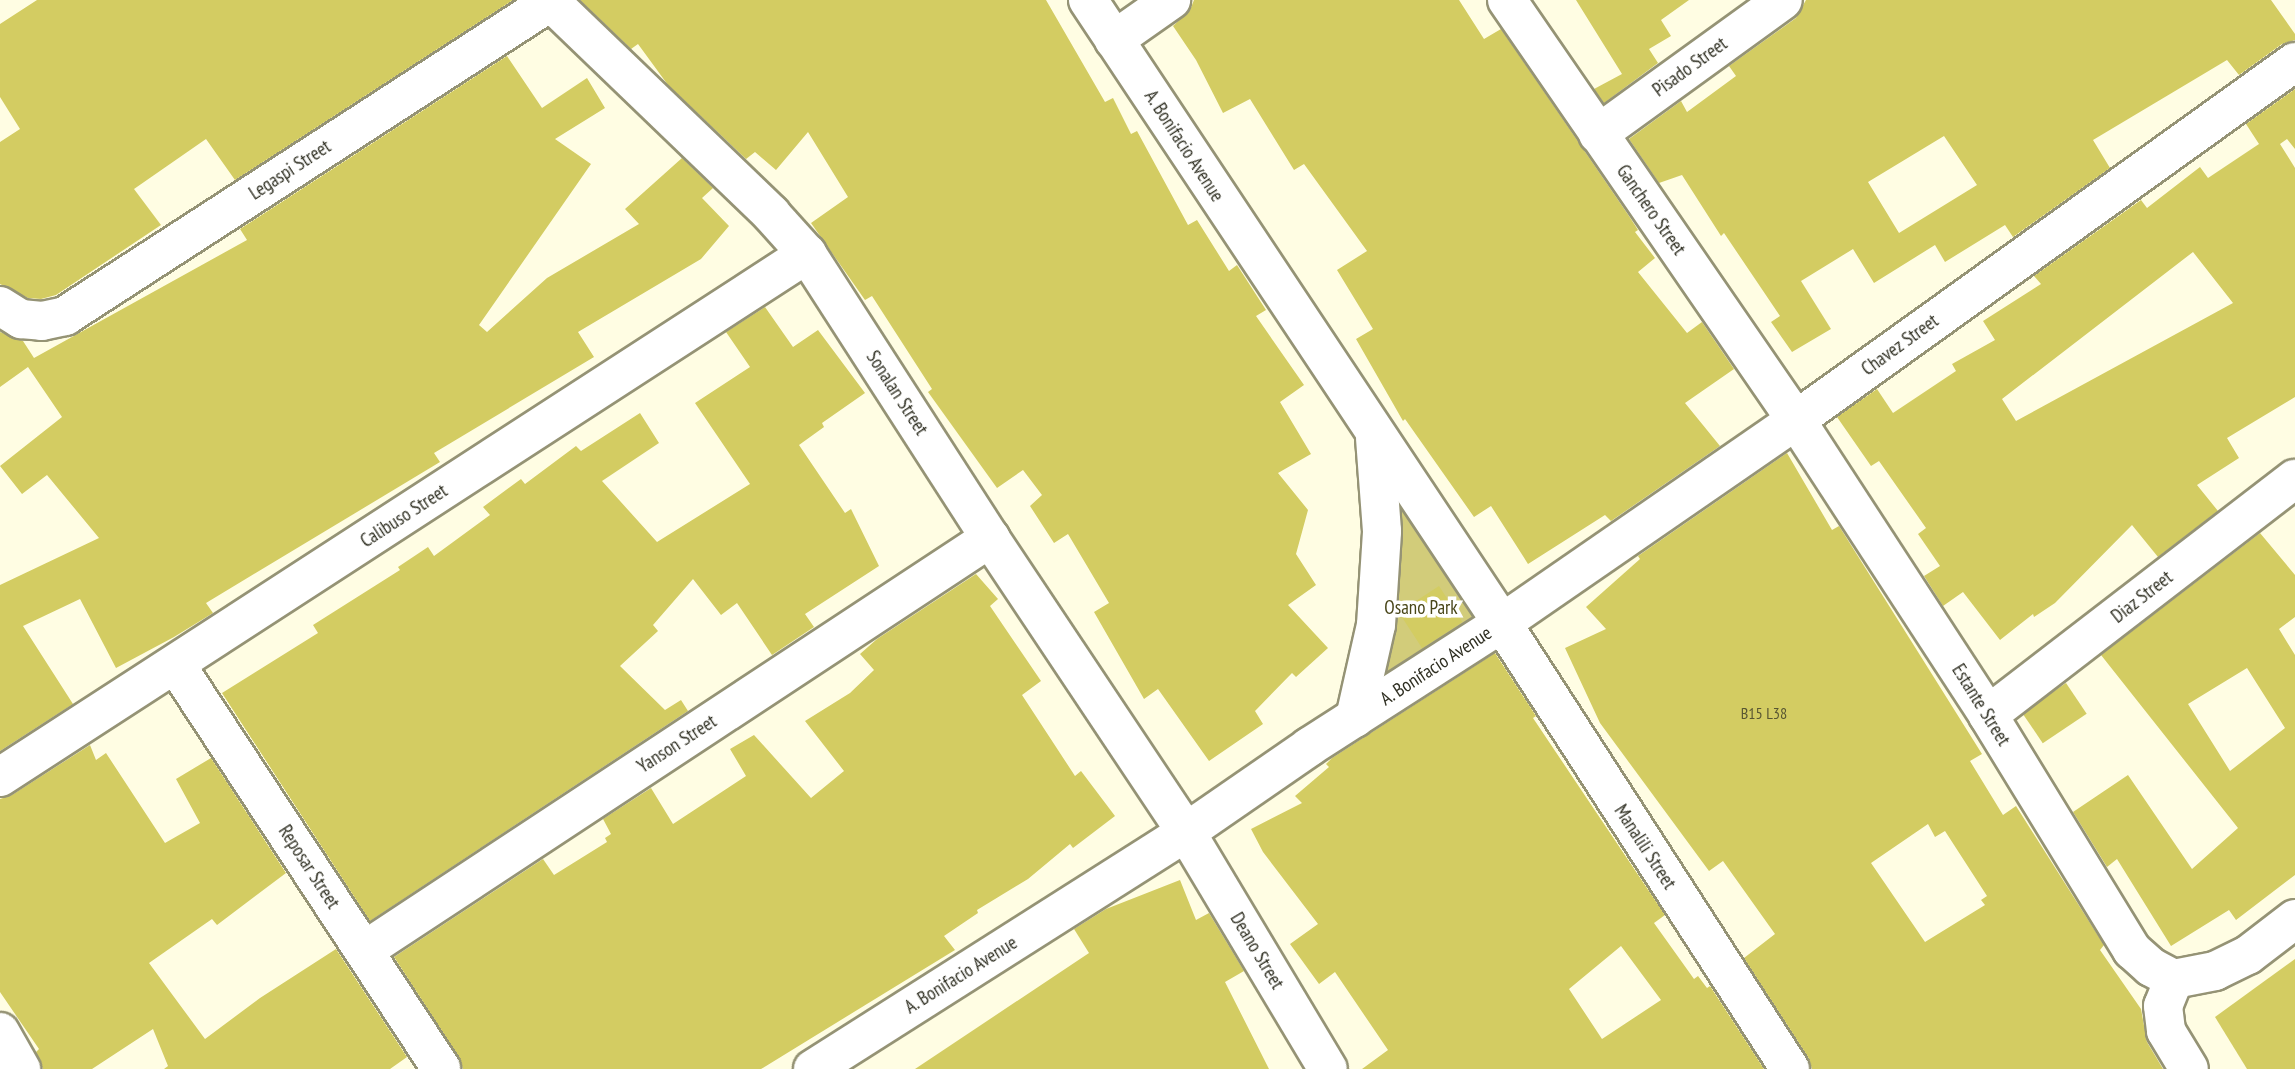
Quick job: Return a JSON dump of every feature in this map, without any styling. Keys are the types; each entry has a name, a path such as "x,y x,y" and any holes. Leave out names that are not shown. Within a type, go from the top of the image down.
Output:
{"street":[{"name":"A. Bonifacio Avenue","path":"813,1069 1186,832 1502,623 1374,436 1087,0"},
{"path":"1114,40 1171,0"},
{"name":"Ganchero Street","path":"1507,0 1796,420"},
{"name":"Pisado Street","path":"1598,134 1783,0"},
{"name":"Sonalan Street","path":"552,1 781,223 807,254 990,538 1186,832"},
{"name":"Legaspi Street","path":"11,313 42,321 65,316 552,1"},
{"name":"Chavez Street","path":"1502,623 1796,420 2295,62"},
{"name":"Calibuso Street","path":"0,777 807,254"},
{"name":"Estante Street","path":"1796,420 1988,715 2132,950 2151,967 2174,979"},
{"path":"1355,718 1376,625 1381,544 1374,436"},
{"name":"Diaz Street","path":"1988,715 2295,479"},
{"name":"Yanson Street","path":"365,950 990,538"},
{"name":"Manalili Street","path":"1502,623 1790,1069"},
{"name":"Reposar Street","path":"176,665 441,1069"},
{"name":"Deano Street","path":"1186,832 1328,1069"},
{"path":"2189,1069 2166,1031 2163,1006 2174,979 2215,971 2248,955 2295,919"},
{"path":"0,1032 21,1069"}],"green space":[{"name":"Osano Park","path":"1386,478 1479,621 1375,686"}],"building":[{"path":"37,0 513,0 235,180 206,139 134,189 161,225 56,295 41,299 28,298 0,284 0,142 20,129 0,97 0,24"},
{"path":"580,0 1046,0 1105,102 1113,98 1131,134 1137,131 1188,225 1197,220 1229,271 1237,265 1266,310 1256,316 1304,385 1280,402 1311,454 1278,473 1308,510 1296,554 1316,585 1288,605 1328,648 1296,677 1292,673 1255,711 1263,724 1209,761 1158,689 1144,699 1094,612 1109,603 1068,534 1054,543 1030,506 1042,495 1023,470 997,488 928,392 932,389 872,296 865,300 811,223 848,197 808,132 776,170 755,152 746,159 668,85 638,44 631,49"},
{"path":"1194,0 1459,0 1484,39 1501,29 1655,258 1638,272 1687,333 1702,322 1734,369 1685,403 1720,446 1611,521 1605,515 1528,564 1491,506 1474,517 1405,419 1403,421 1356,339 1373,329 1337,270 1367,251 1304,164 1294,170 1250,99 1223,113 1196,60 1173,26 1190,10"},
{"path":"1576,0 1689,0 1661,20 1671,36 1649,49 1658,63 1604,103 1594,89 1622,74"},
{"path":"1806,0 2271,0 2295,34 2295,40 2282,44 2239,75 2227,60 2093,140 2110,168 2013,237 2005,225 1945,262 1935,245 1874,283 1853,249 1801,281 1831,329 1792,352 1771,322 1780,316 1724,233 1721,236 1682,175 1659,183 1629,139 1681,101 1687,112 1736,76 1729,66 1796,18","holes":["1944,136 1977,185 1899,233 1868,182"]},
{"path":"507,56 542,108 587,78 605,108 555,139 591,164 479,325 487,332 547,278 639,224 625,209 682,158 713,188 702,198 729,226 701,259 578,332 594,357 434,453 440,462 206,603 213,613 174,637 116,668 80,599 23,626 73,704 0,751 0,585 99,538 47,475 22,494 0,466 62,417 28,367 0,387 0,332 23,341 34,358 247,240 240,229"},
{"path":"2295,89 2295,149 2287,139 2280,144 2295,168 2295,397 2227,438 2239,458 2197,485 2218,511 2158,557 2132,525 2055,603 2034,617 2033,614 2000,640 1963,592 1943,606 1924,576 1940,566 1918,534 1926,528 1879,461 1871,466 1837,417 1877,389 1893,413 1956,371 1952,364 1995,340 1983,321 2041,284 2034,276 2141,200 2147,208 2200,167 2208,178 2259,144 2246,124","holes":["2193,252 2233,303 2016,421 2002,399"]},
{"path":"765,307 793,347 818,330 865,393 822,423 824,427 799,445 845,513 851,509 879,566 805,614 814,627 772,655 737,603 721,615 693,579 653,625 658,631 620,666 665,710 681,700 688,711 370,921 222,693 318,633 313,625 400,570 398,567 428,547 434,556 490,515 483,507 521,479 525,484 576,446 581,451 640,413 659,443 602,481 657,542 750,484 695,403 750,367 726,332"},
{"path":"1787,453 1832,530 1839,526 1982,754 1970,761 2003,815 2016,806 2104,945 2100,950 2141,1009 2147,1042 2163,1069 1812,1069 1808,1057 1744,958 1775,934 1723,861 1709,871 1600,723 1565,648 1606,629 1586,607 1640,559 1638,556","holes":["1928,824 1935,837 1945,831 1987,896 1981,900 1985,905 1925,942 1871,863"]},
{"path":"2260,533 2295,575 2295,617 2279,629 2295,655 2295,875 2236,920 2229,910 2171,946 2117,859 2107,867 2073,812 2128,775 2192,869 2238,828 2101,655","holes":["2247,668 2285,728 2230,771 2188,704"]},
{"path":"976,574 998,599 990,606 1041,681 1022,695 1075,776 1081,771 1115,816 1073,848 1070,844 1028,879 977,910 978,913 944,936 955,950 761,1069 463,1069 459,1057 394,957 543,859 554,875 607,842 605,838 611,834 603,819 651,788 673,824 746,776 730,749 754,735 811,798 844,771 805,721 850,693 874,670 860,654 877,639"},
{"path":"1439,586 1462,622 1422,648 1399,612"},
{"path":"1495,653 1536,716 1533,718 1665,915 1654,923 1694,979 1698,976 1707,988 1710,986 1764,1069 1362,1069 1388,1050 1335,972 1319,984 1290,944 1318,924 1263,852 1251,829 1302,803 1295,796 1329,767 1326,764","holes":["1621,946 1661,1000 1602,1039 1569,989"]},
{"path":"2066,683 2087,714 2043,743 2022,713"},
{"path":"90,745 96,760 106,753 165,843 200,823 176,779 211,758 286,873 217,925 212,919 149,963 205,1039 260,998 336,949 407,1057 390,1069 164,1069 168,1066 153,1029 92,1069 43,1069 36,1052 39,1049 0,992 0,799 12,795"},
{"path":"1180,880 1196,920 1209,913 1244,971 1225,982 1269,1069 915,1069 1089,953 1074,929 1106,909"},
{"path":"2295,959 2295,1069 2247,1069 2215,1017"}]}
